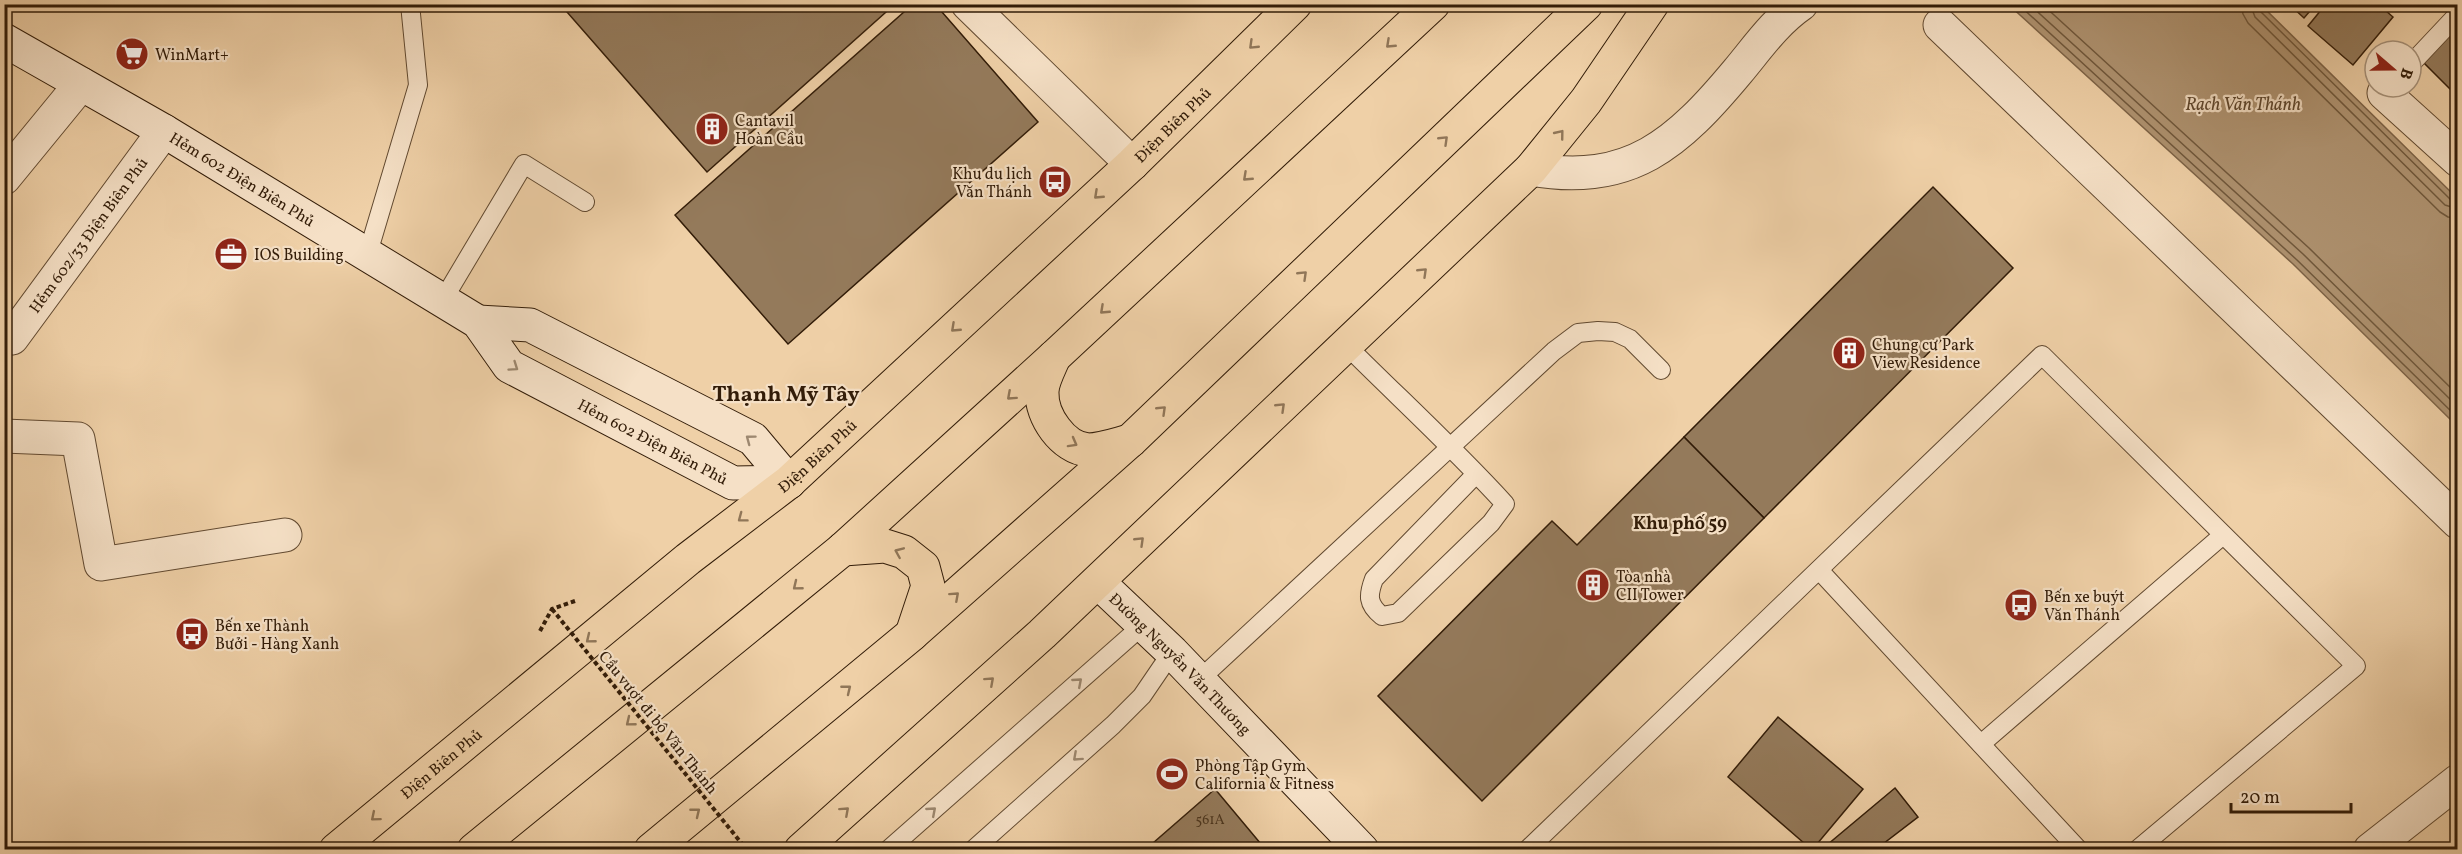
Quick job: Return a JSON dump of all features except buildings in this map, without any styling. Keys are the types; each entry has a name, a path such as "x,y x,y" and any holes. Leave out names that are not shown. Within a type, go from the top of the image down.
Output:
{"main road":[{"name":"Điện Biên Phủ","path":"336,849 678,566 789,483 1132,164 1295,4"},
{"path":"474,849 843,549 1054,357 1433,4"},
{"path":"651,849 911,635 1130,441 1586,4"},
{"path":"801,849 1098,582 1531,169 1586,101 1652,4"},
{"path":"1054,357 1041,391 1044,410 1054,427 1070,444 1089,450 1130,441"},
{"path":"843,549 885,546 904,552 923,567 928,586 911,635"}],"street":[{"path":"968,4 1132,164"},
{"path":"1531,169 1558,174 1612,170 1638,161 1664,146 1687,128 1775,27 1801,4"},
{"path":"1940,25 2457,522"},
{"name":"Hẻm 602 Điện Biên Phủ","path":"4,40 164,131 478,322 509,366 733,483 789,483"},
{"path":"4,178 81,84"},
{"path":"2396,99 2457,160"},
{"name":"Hẻm 602/33 Điện Biên Phủ","path":"12,338 164,131"},
{"name":"Hẻm 602 Điện Biên Phủ","path":"478,322 530,325 753,439 789,483"},
{"path":"4,436 78,439 101,564 285,535"},
{"name":"Đường Nguyễn Văn Thương","path":"1098,582 1173,652 1362,849"},
{"path":"2370,849 2457,781"}],"lane":[{"path":"368,253 418,85 410,4"},
{"path":"2423,51 2457,14"},
{"path":"443,300 524,164 585,201"},
{"path":"1199,680 1554,351 1578,333 1598,331 1630,339 1661,370"},
{"path":"1346,345 1450,448 1476,474 1505,504 1491,523 1398,613 1382,616 1372,608 1368,595 1374,579 1476,474"},
{"path":"1527,849 2042,355 2356,666 2137,849"},
{"path":"1981,744 2223,535"},
{"path":"1819,570 2079,849"},
{"path":"888,849 1143,625"},
{"path":"973,849 1113,725 1142,696 1173,652"}],"path":[{"name":"Cầu vượt đi bộ Văn Thánh","path":"552,609 747,849"}],"water":[{"name":"Rạch Văn Thánh","path":"2009,5 2261,5 2457,198 2457,426 2293,264"}],"place":[{"name":"WinMart+","path":"132,54"},
{"name":"Cantavil Hoàn Cầu","path":"712,129"},
{"name":"Khu du lịch Văn Thánh","path":"1055,182"},
{"name":"IOS Building","path":"231,254"},
{"name":"Chung cư Park View Residence","path":"1849,353"},
{"name":"Tòa nhà CII Tower","path":"1593,585"},
{"name":"Bến xe buýt Văn Thánh","path":"2021,605"},
{"name":"Bến xe Thành Bưởi - Hàng Xanh","path":"192,634"},
{"name":"Phòng Tập Gym California & Fitness","path":"1172,774"}],"district":[{"name":"Thạnh Mỹ Tây","path":"786,393"},
{"name":"Khu phố 59","path":"1680,523"}]}
